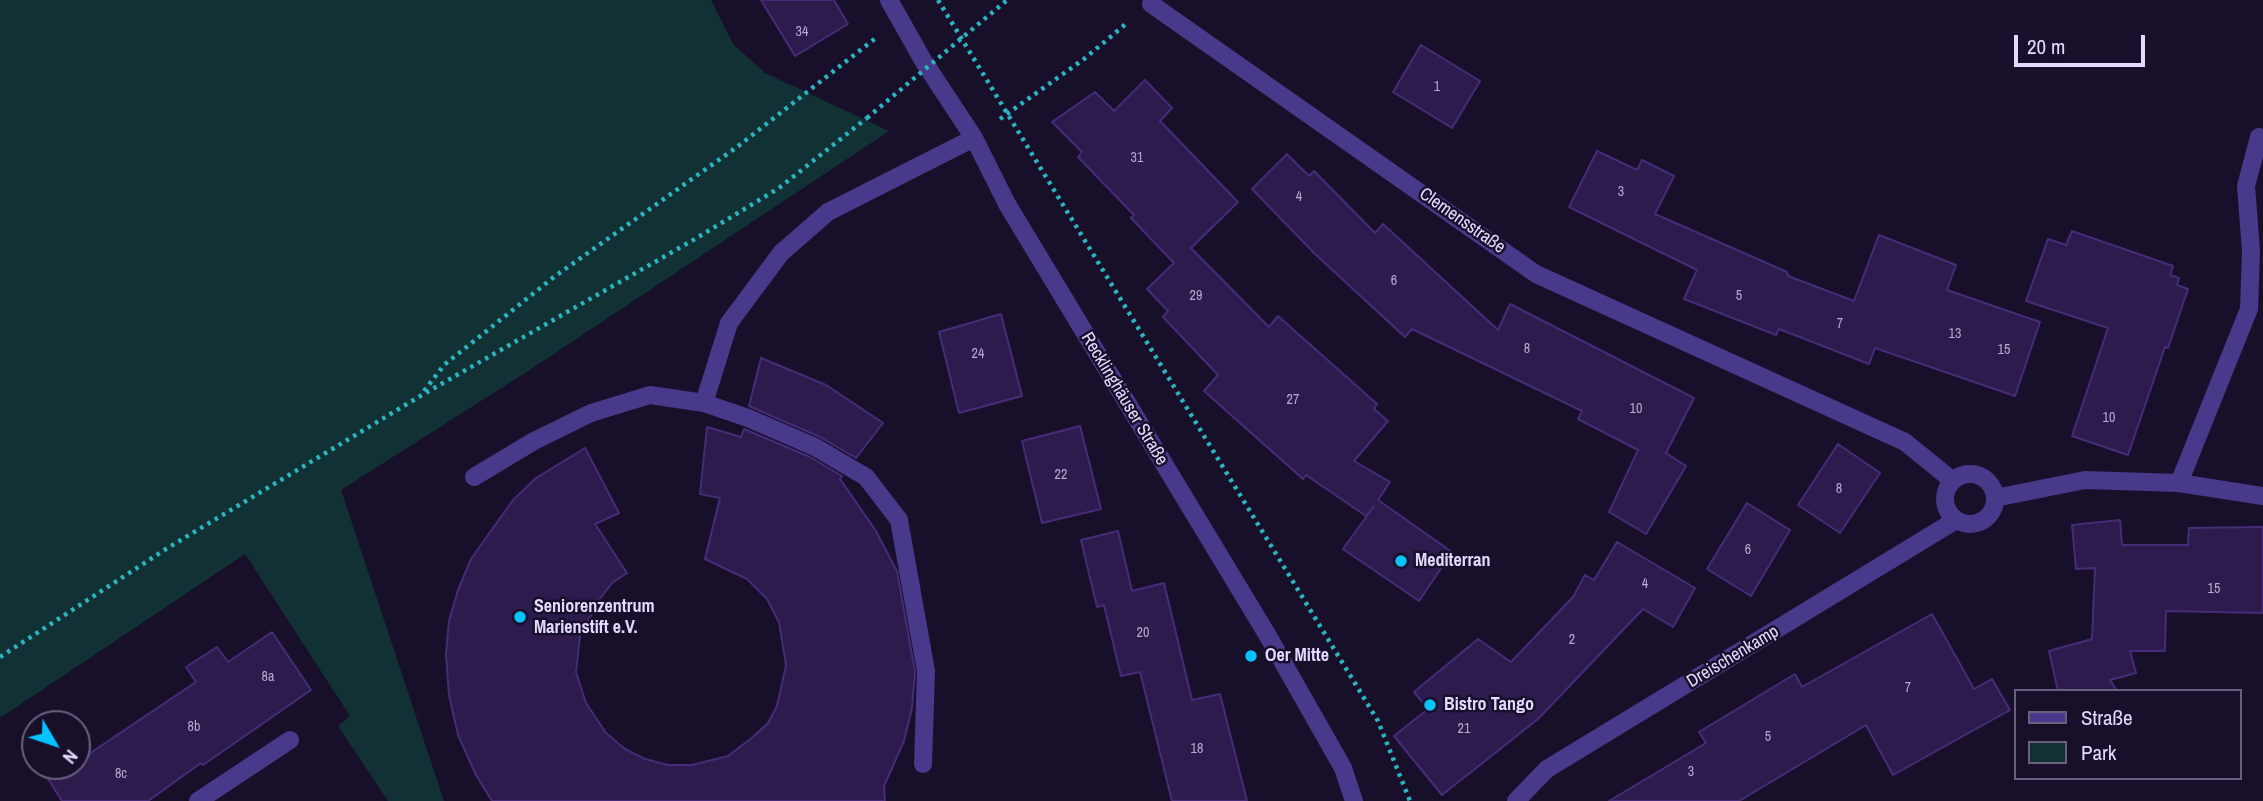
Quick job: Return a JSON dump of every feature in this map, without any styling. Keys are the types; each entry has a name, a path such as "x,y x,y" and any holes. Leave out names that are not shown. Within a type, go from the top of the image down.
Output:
{"street":[{"name":"Recklinghäuser Straße","path":"889,0 924,62 974,138 1007,204 1268,636 1343,768 1354,801"},
{"name":"Clemensstraße","path":"1151,4 1536,274 1905,442 1953,481"},
{"path":"2179,483 2249,309 2251,251 2246,186 2259,137"},
{"path":"704,403 729,323 781,253 828,212 974,138"},
{"path":"474,477 534,441 592,412 650,395 704,403 748,418 815,447 866,477 899,520 926,671 923,764"},
{"path":"1956,520 1948,512 1945,501 1947,490 1953,481 1963,475 1974,474 1992,486 1995,498 2085,480 2179,483 2263,496"},
{"name":"Dreischenkamp","path":"1516,801 1547,769 1956,520 1966,525 1977,524 1987,518 1994,509 1995,498"},
{"path":"198,801 290,740"}],"path":[{"path":"938,0 1378,721 1410,801"},
{"path":"0,657 166,549 422,395 779,188 1007,0"},
{"path":"1008,114 1084,59 1151,4"},
{"path":"422,395 444,365 554,276 737,147 900,19"}],"green space":[{"path":"0,0 711,0 733,44 765,73 889,131 525,373 341,490 444,801 388,801 338,726 350,716 245,554 0,718"}],"building":[{"path":"761,0 834,0 848,24 795,56"},
{"path":"1421,45 1480,81 1452,128 1393,92"},
{"path":"1145,80 1172,108 1160,121 1238,202 1191,248 1269,327 1278,316 1377,404 1374,409 1388,421 1354,461 1390,482 1378,500 1452,552 1419,601 1343,549 1374,506 1366,516 1306,475 1303,479 1204,391 1218,375 1163,317 1168,311 1147,289 1174,263 1131,218 1134,215 1078,157 1082,152 1052,122 1095,92 1114,111"},
{"path":"1597,151 1637,170 1642,160 1674,176 1655,214 1787,272 1788,276 1854,301 1879,235 1956,265 1947,290 2040,322 2015,396 1875,348 1869,364 1779,329 1776,335 1684,299 1697,270 1569,207"},
{"path":"1287,154 1309,176 1314,171 1375,233 1383,224 1498,330 1510,304 1694,398 1666,453 1686,466 1646,534 1609,512 1638,450 1578,419 1582,411 1412,329 1405,337 1315,254 1252,189"},
{"path":"2072,231 2173,266 2170,275 2179,278 2177,285 2188,289 2128,455 2072,436 2108,328 2026,301 2048,239 2066,245"},
{"path":"1001,314 1022,396 959,413 939,332"},
{"path":"761,358 826,385 883,423 856,458 820,437 749,406"},
{"path":"1080,426 1101,509 1042,523 1022,441"},
{"name":"Seniorenzentrum Marienstift e.V.","path":"707,427 741,437 744,429 810,457 842,476 840,479 876,531 897,571 915,672 912,708 904,741 884,786 885,801 492,801 476,775 458,735 449,695 446,654 449,621 471,559 513,500 536,478 585,448 619,513 595,524 627,573 612,583 599,600 580,636 576,672 586,703 606,733 625,749 645,759 668,765 692,765 728,756 768,723 777,706 786,665 779,622 767,599 747,579 705,559 720,498 700,494"},
{"path":"1838,444 1880,473 1840,533 1798,505"},
{"path":"1747,503 1790,530 1751,596 1707,569"},
{"path":"2120,520 2122,545 2188,545 2189,528 2263,527 2263,613 2166,611 2165,651 2130,651 2136,673 2110,680 2116,689 2058,689 2049,651 2092,639 2095,568 2076,569 2072,525"},
{"path":"1118,531 1132,591 1164,583 1192,700 1220,694 1247,801 1172,801 1140,672 1121,676 1104,605 1097,607 1081,540"},
{"path":"1617,542 1695,588 1673,627 1643,609 1538,719 1442,795 1394,736 1428,709 1414,692 1478,639 1511,662 1573,597 1585,575 1594,580"},
{"path":"1932,614 1974,689 1992,679 2010,710 1893,775 1866,725 1739,801 1609,801 1706,743 1699,732 1795,674 1802,687"},
{"path":"272,632 311,690 148,801 62,801 49,780 91,780 91,753 196,682 186,667 217,647 228,662"}],"place":[{"name":"Mediterran","path":"1401,561"},
{"name":"Seniorenzentrum Marienstift e.V.","path":"520,617"},
{"name":"Oer Mitte","path":"1251,656"},
{"name":"Bistro Tango","path":"1430,705"}]}
